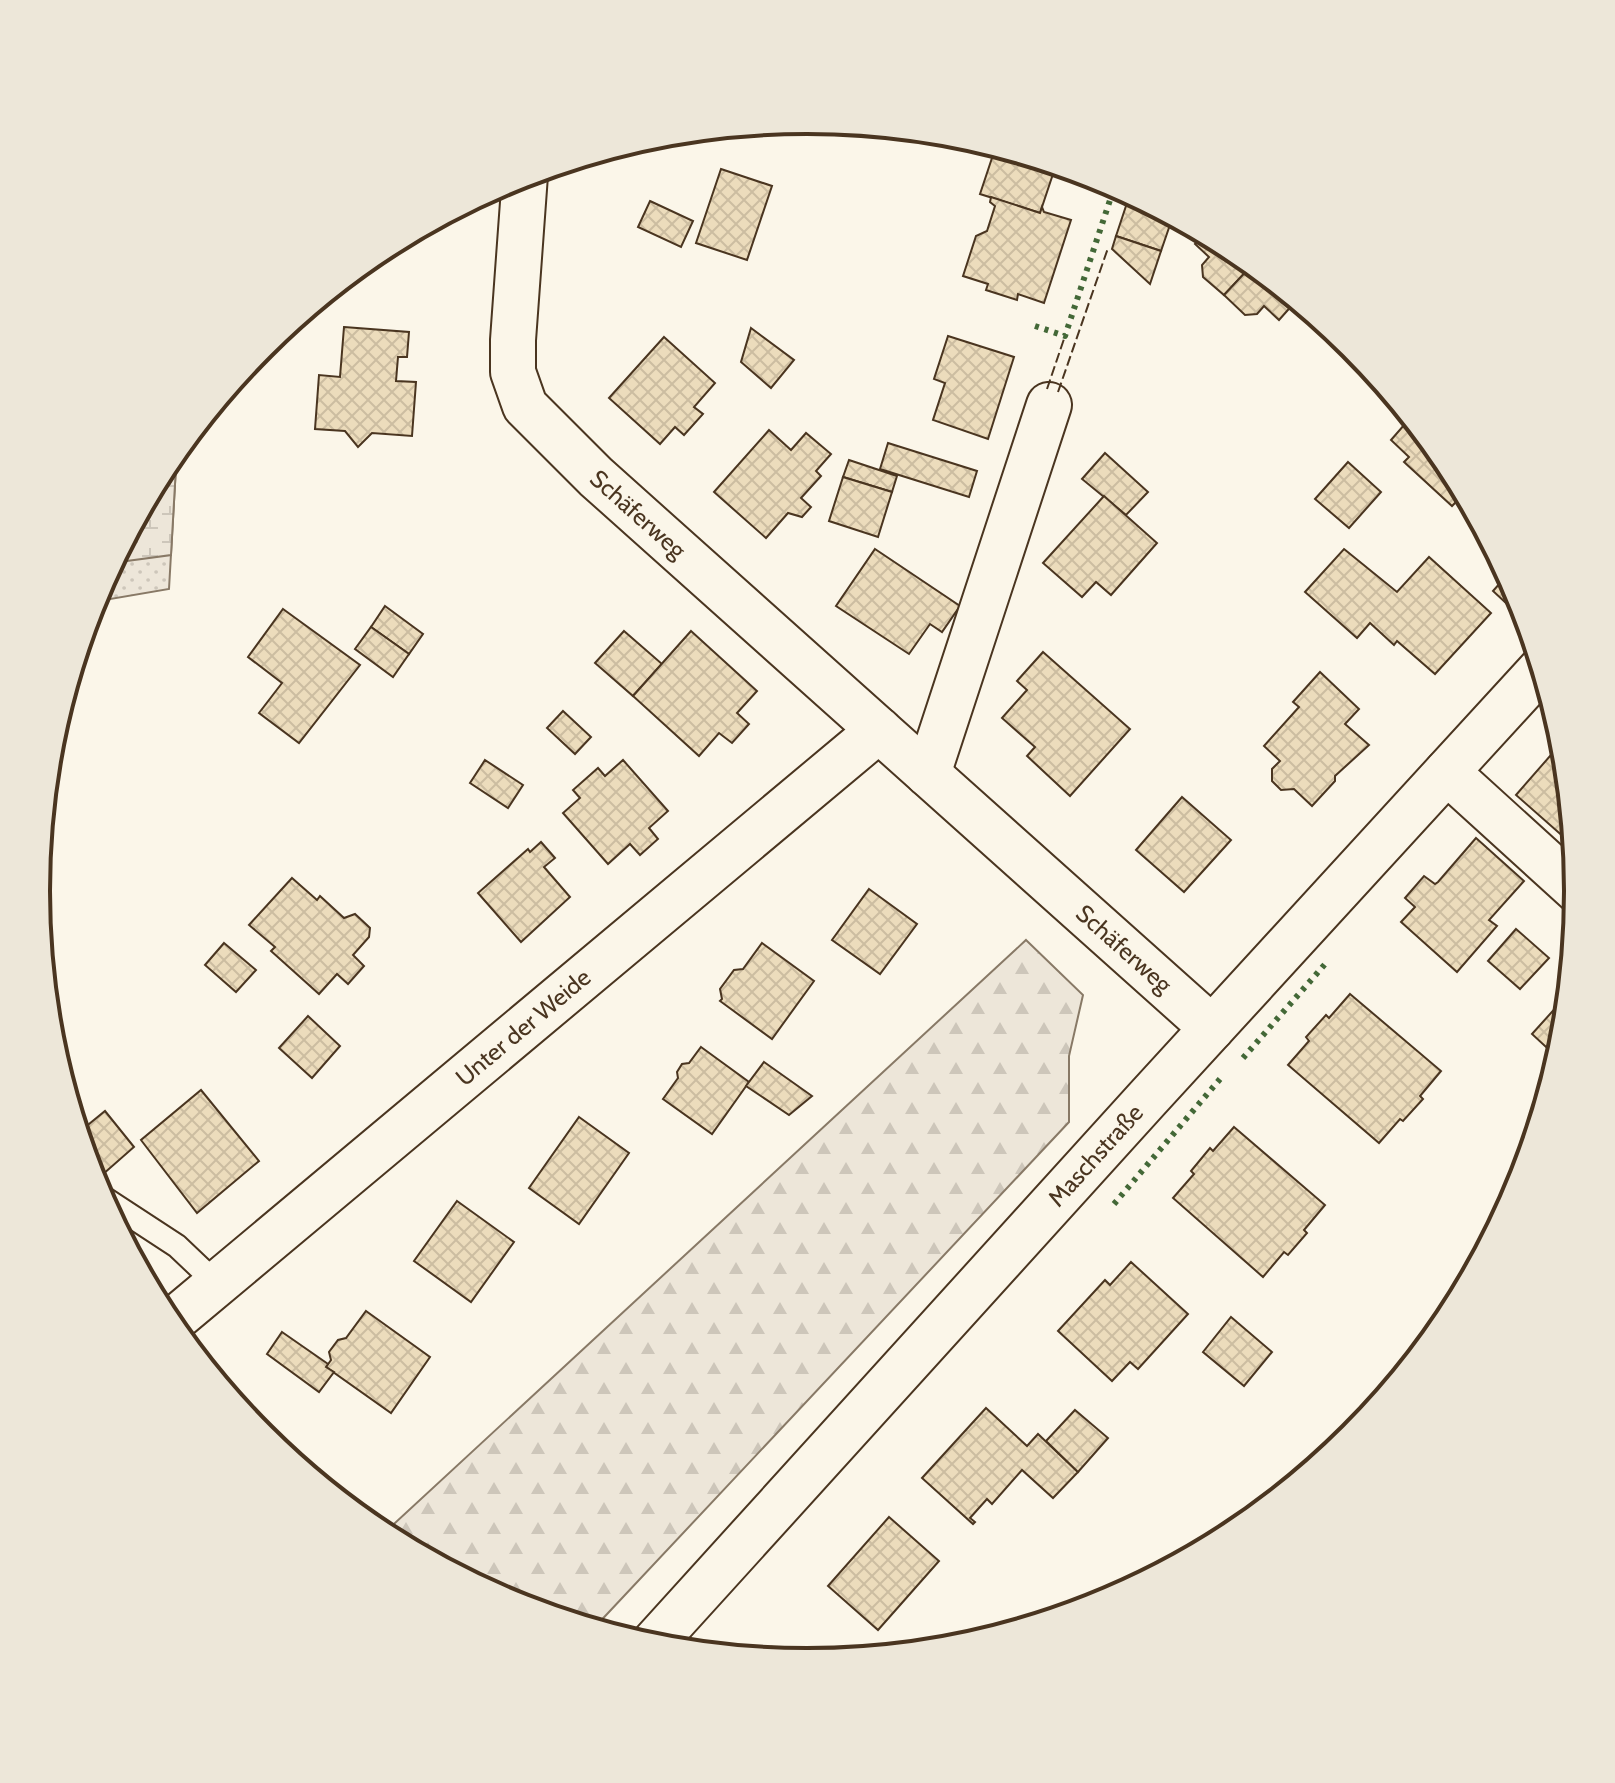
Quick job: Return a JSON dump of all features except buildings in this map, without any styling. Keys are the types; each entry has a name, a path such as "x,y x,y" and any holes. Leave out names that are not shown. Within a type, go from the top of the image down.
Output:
{"street":[{"name":"Schäferweg","path":"524,190 513,372 525,406 596,477 1212,1028"},
{"path":"928,774 1049,405"},
{"name":"Maschstraße","path":"662,1634 1534,677"},
{"name":"Unter der Weide","path":"180,1315 879,730"},
{"path":"1447,772 1564,879"}],"lane":[{"path":"120,1209 177,1246 217,1284"}],"green space":[{"path":"176,475 169,589 109,599 128,556"},
{"path":"176,475 171,555 126,561"},
{"path":"1026,940 1083,995 1069,1056 1069,1122 601,1620 564,1609 472,1571 393,1525"}],"hedge":[{"path":"1035,326 1065,336 1111,198"},
{"path":"1243,1058 1326,963"},
{"path":"1114,1204 1220,1079"}],"fence":[{"path":"1058,392 1108,248"},
{"path":"1047,389 1065,336"}]}
